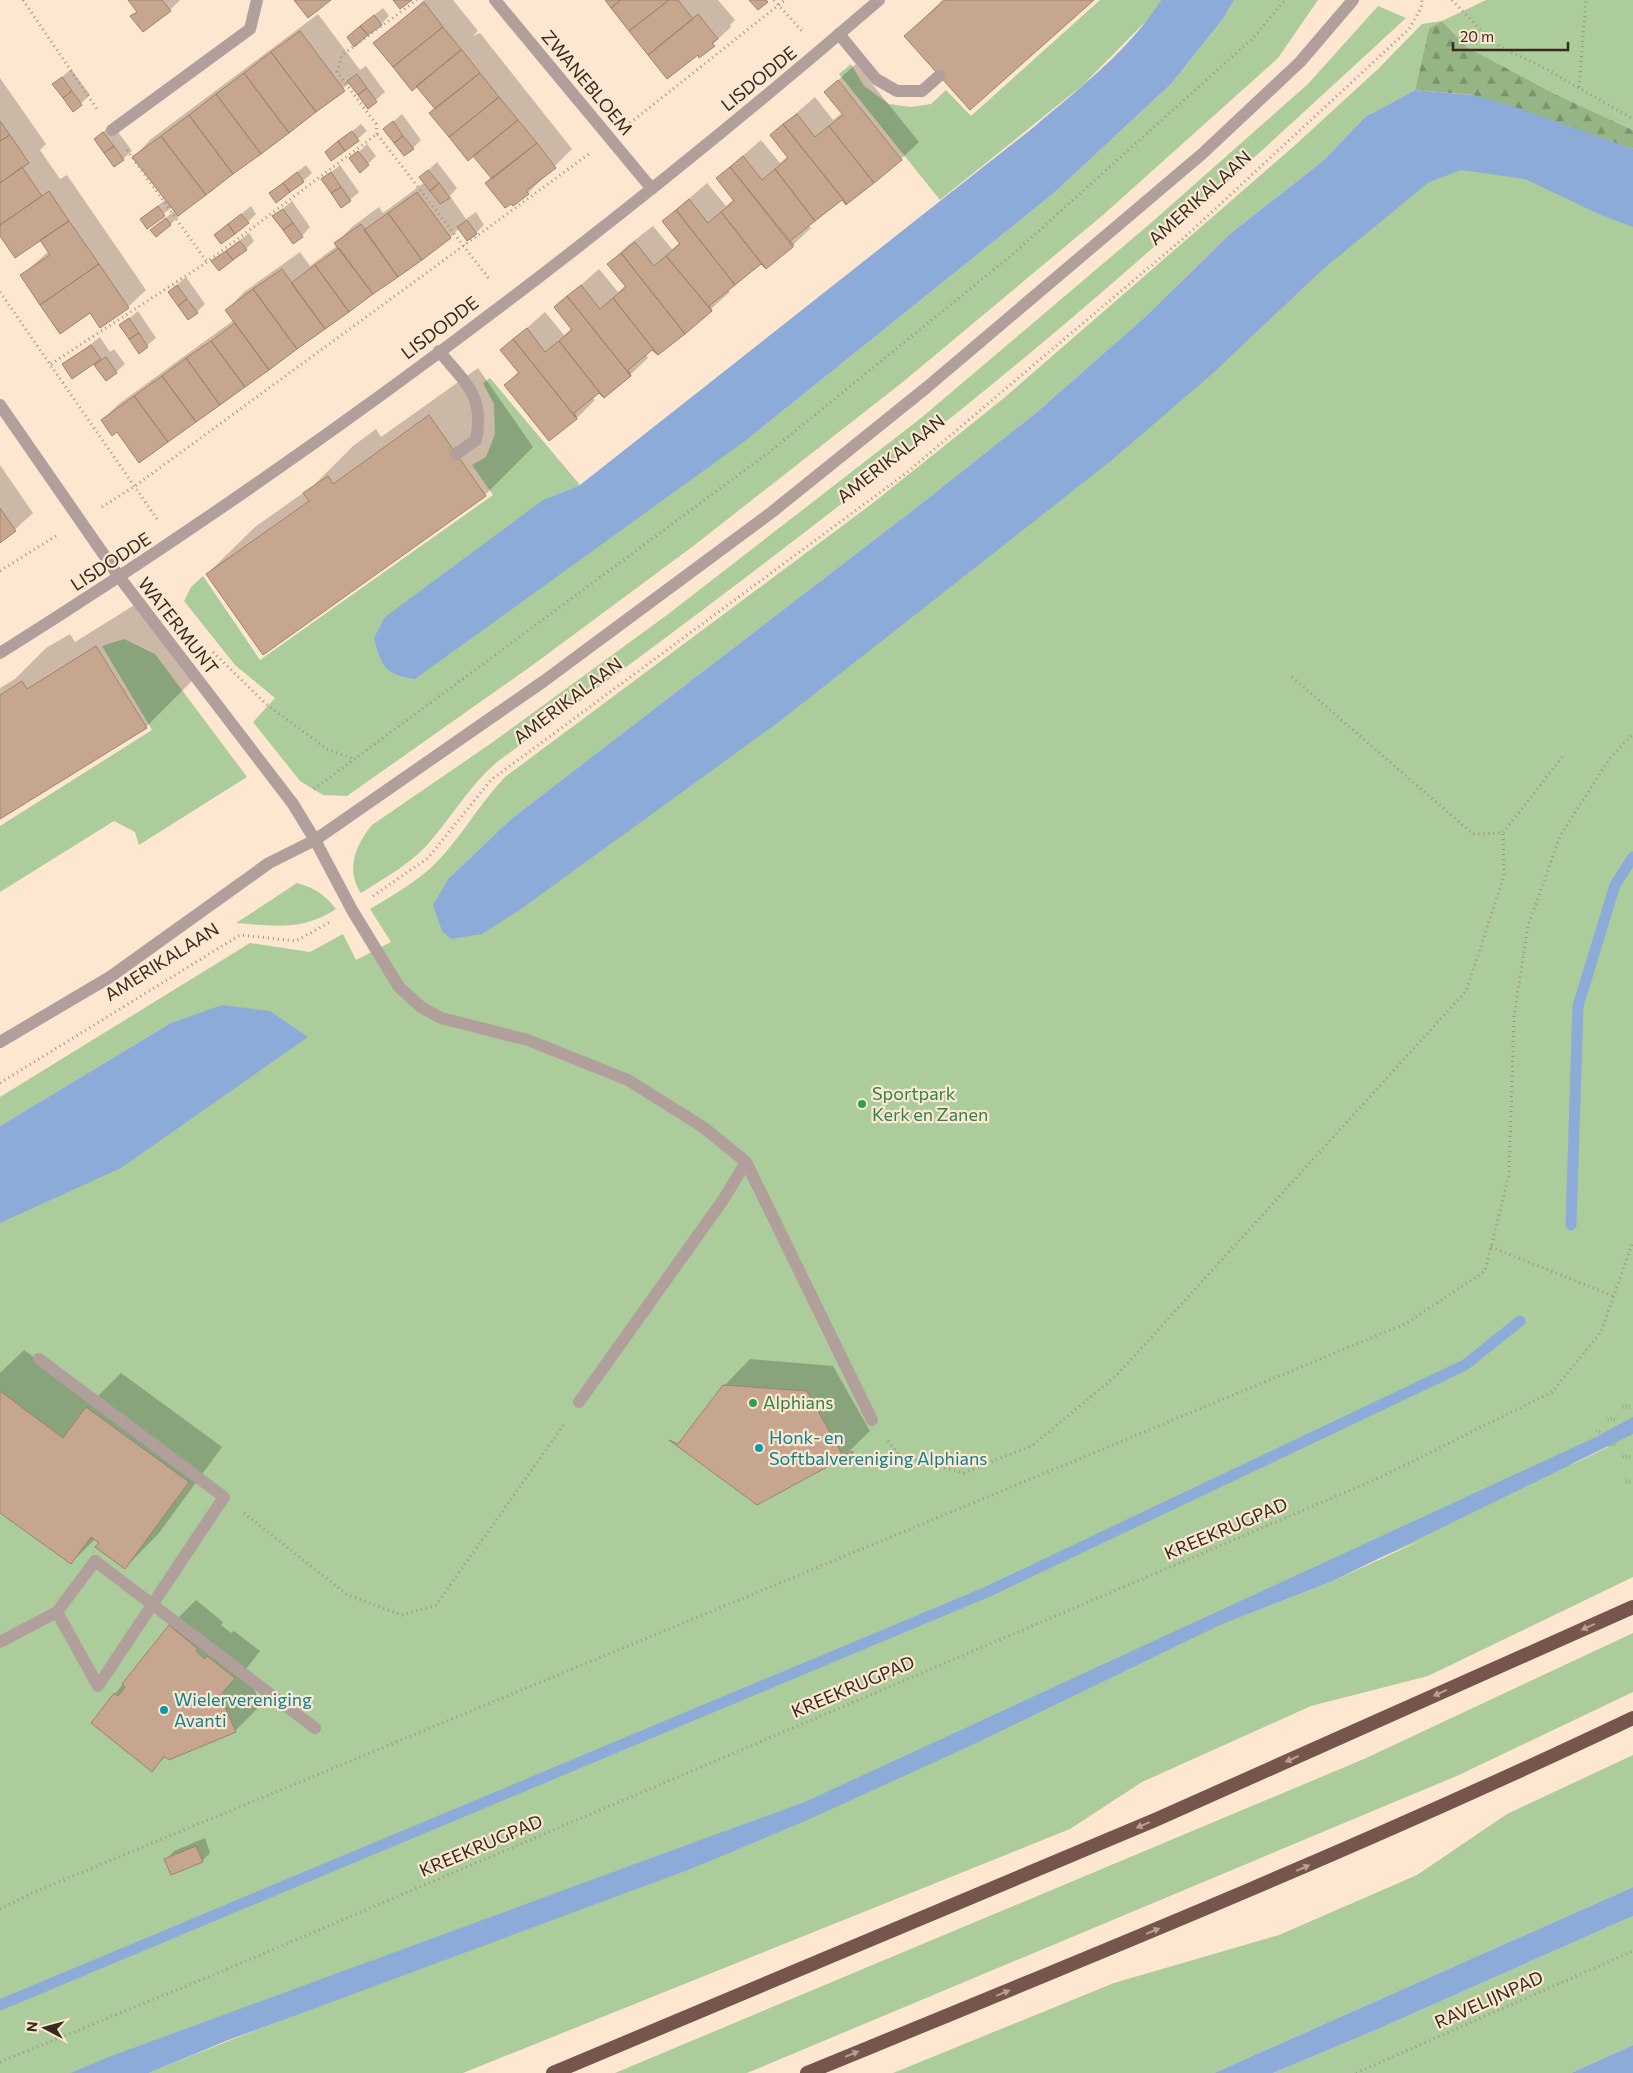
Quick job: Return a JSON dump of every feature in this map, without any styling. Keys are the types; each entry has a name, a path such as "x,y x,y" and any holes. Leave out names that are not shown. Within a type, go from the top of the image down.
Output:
{"highway":[{"path":"553,2073 1155,1820 1633,1607"},
{"path":"807,2073 1223,1902 1483,1790 1633,1718"}],"street":[{"path":"112,130 250,29 257,0"},
{"name":"ZWANEBLOEM","path":"495,0 652,189"},
{"name":"LISDODDE","path":"0,653 173,543 315,444 652,189 820,52 879,0"},
{"name":"AMERIKALAAN","path":"0,1042 110,977 269,863 315,840 544,681 772,512 926,388 1202,154 1300,62 1352,0"},
{"path":"840,34 876,79 897,91 922,91 939,76"},
{"path":"440,351 474,394 481,418 476,440 456,454"},
{"name":"WATERMUNT","path":"0,405 79,522 293,804 315,840"},
{"path":"315,840 352,910 399,987 421,1007 441,1018 528,1040 628,1080 703,1127 746,1162 872,1420"},
{"path":"579,1402 723,1200 746,1162"},
{"path":"39,1359 224,1497 98,1686 57,1612"},
{"path":"0,1642 57,1612 96,1560 315,1728"}],"path":[{"path":"417,0 342,55 338,72 376,124 377,134 506,300"},
{"path":"774,0 820,52"},
{"path":"0,571 135,486 610,139 784,0"},
{"path":"293,804 768,453 1012,254 1254,37 1285,0"},
{"name":"AMERIKALAAN","path":"0,1083 240,935 296,941 352,910 428,858 491,780 905,474 1179,243 1409,29 1421,8 1422,0"},
{"path":"1452,0 1493,43 1579,87 1633,119"},
{"path":"1579,87 1586,0"},
{"path":"51,364 207,262 377,134"},
{"path":"0,292 173,543"},
{"path":"1292,677 1473,834 1503,833"},
{"path":"266,704 327,749 355,759"},
{"path":"0,1909 32,1893 1407,1323 1486,1270 1509,1175 1514,1016 1528,926 1560,836 1610,758 1633,734"},
{"path":"872,1420 899,1455 964,1473 1034,1445 1117,1375 1466,991 1504,876 1503,833 1563,756"},
{"name":"KREEKRUGPAD","path":"0,2062 211,1976 1379,1478 1552,1392 1601,1332 1633,1242"},
{"path":"1491,1247 1613,1296"},
{"path":"224,1497 346,1594 402,1615 436,1605 579,1402"},
{"name":"RAVELIJNPAD","path":"1356,2073 1633,1951"}],"green space":[{"path":"1100,0 1161,0 1152,15 1084,84 940,200 839,74 851,64 864,86 889,104 911,107 931,104 946,90 971,116"},
{"path":"1234,0 1318,0 1278,58 1103,215 904,381 692,547 530,667 347,796 323,795 300,781 253,722 275,698 235,665 184,601 191,587 203,576 260,660 493,495 472,465 486,457 495,434 494,404 483,383 490,378 580,485 543,500 749,438 1054,193 1171,84 1223,19"},
{"path":"1486,0 1633,0 1633,130 1555,94 1467,47 1442,21"},
{"path":"1378,6 1406,18 1152,249 995,382 811,528 497,762 478,781 436,835 420,852 396,871 361,893 354,875 354,858 361,840 372,825 493,742 667,615 921,418 1152,222 1308,84"},
{"name":"Sportpark Kerk en Zanen","path":"1442,21 1429,28 1415,90 1365,117 1324,160 1231,233 1144,318 1037,412 917,507 511,819 449,878 1392,139 1633,198 1633,1417 1594,1438 1571,1465 1633,1435 1633,1577 1428,1676 1311,1706 1142,1782 1070,1829 463,2073 149,2073 311,2009 720,1856 801,1823 807,1801 726,1831 146,2073 0,2073 0,1157 169,1024 0,1126 0,1097 250,943 310,952 343,934 356,960 391,942 370,909 429,870 453,844 505,777 873,503 1004,398 1293,147 1378,69 1422,24","holes":["1422,1540 1333,1581 1222,1624"]},
{"path":"1442,21 1467,47 1555,94 1633,130 1633,149 1473,95 1415,90 1429,28"},
{"path":"124,639 155,654 247,777 139,845 135,832 114,821 0,892 0,826 152,730 102,646"},
{"path":"297,883 319,892 336,909 312,921 300,924 275,926 236,923"},
{"path":"1633,1390 1633,1509 1615,1455 1595,1430"},
{"path":"1633,1633 1633,1692 1459,1775 747,2073 615,2073 1364,1759"},
{"path":"1633,1755 1633,1887 1214,2073 893,2073 1114,1983 1279,1935 1417,1875 1507,1814"},
{"path":"1633,1916 1633,2045 1571,2073 1273,2073 1369,2033"}],"water":[{"path":"1161,0 1234,0 1223,19 1171,84 1054,193 749,438 415,679 397,675 386,667 379,656 374,638 385,617 543,500 580,485 1034,127 1119,52 1134,36"},
{"path":"1415,90 1473,95 1518,108 1633,149 1633,227 1601,215 1525,179 1461,170 1429,182 1322,270 1212,374 1112,460 780,721 521,909 482,934 451,939 442,931 433,905 449,878 511,819 917,507 1037,412 1144,318 1231,233 1324,160 1365,117"},
{"path":"222,1005 270,1011 308,1037 121,1168 0,1223 0,1126 169,1024"},
{"path":"1633,1417 1633,1434 1333,1581 1220,1625 972,1745 801,1823 688,1870 226,2041 149,2073 71,2073 106,2058 807,1801 1594,1438"},
{"path":"1633,1887 1633,1916 1369,2033 1273,2073 1214,2073"},
{"path":"1633,2045 1633,2073 1571,2073"}],"building":[{"path":"128,0 162,0 171,11 143,32 130,16 137,12"},
{"path":"294,0 331,0 308,18"},
{"path":"393,0 412,0 400,9"},
{"path":"605,0 621,0 611,8"},
{"path":"621,0 669,0 629,31 611,8"},
{"path":"669,0 678,0 693,19 648,55 629,31"},
{"path":"749,0 766,0 768,2 758,10"},
{"path":"945,0 1094,0 970,110 904,36"},
{"path":"424,2 443,27 393,67 373,43"},
{"path":"698,14 718,39 712,43 715,46 699,58 698,55 667,79 648,55"},
{"path":"374,15 382,25 368,35 360,26"},
{"path":"360,26 368,35 354,47 347,37"},
{"path":"443,27 461,49 412,91 393,67"},
{"path":"300,31 345,91 316,112 271,52"},
{"path":"462,50 480,73 435,109 416,86"},
{"path":"271,52 316,112 289,133 244,73"},
{"path":"244,73 289,133 261,154 216,94"},
{"path":"480,73 499,97 449,137 429,113"},
{"path":"357,74 367,88 358,95 347,81"},
{"path":"62,77 72,91 63,98 52,84"},
{"path":"838,80 902,160 874,183 829,126 843,115 824,92"},
{"path":"367,88 377,102 368,109 358,95"},
{"path":"72,91 82,105 73,112 63,98"},
{"path":"216,94 261,154 233,174 189,115"},
{"path":"499,97 518,120 468,161 449,137"},
{"path":"797,114 815,137 829,126 874,183 847,204 783,124"},
{"path":"189,115 233,174 206,195 161,136"},
{"path":"518,120 537,143 492,179 473,156"},
{"path":"0,121 10,135 0,141"},
{"path":"393,121 403,136 394,143 383,129"},
{"path":"783,124 846,205 842,200 815,221 775,169 788,158 770,135"},
{"path":"352,131 359,141 345,151 338,141"},
{"path":"103,132 114,146 104,153 94,139"},
{"path":"10,135 29,163 0,183 0,141"},
{"path":"161,136 206,195 178,216 132,157"},
{"path":"403,136 414,149 404,156 394,143"},
{"path":"338,141 345,151 331,161 325,152"},
{"path":"537,143 556,168 526,191 529,194 513,206 511,204 505,208 485,183"},
{"path":"114,146 124,160 114,167 104,153"},
{"path":"358,151 369,165 360,173 349,158"},
{"path":"743,156 762,180 775,169 815,221 790,241 794,246 730,167"},
{"path":"22,167 42,196 0,225 0,183"},
{"path":"730,167 793,247 766,269 721,212 734,201 716,178"},
{"path":"428,170 439,183 430,191 419,177"},
{"path":"297,172 304,182 290,192 283,183"},
{"path":"331,172 341,187 331,193 321,179"},
{"path":"283,183 290,192 276,203 269,193"},
{"path":"439,183 450,198 440,204 430,191"},
{"path":"341,187 351,201 341,208 331,193"},
{"path":"49,191 69,221 15,258 0,236 0,225"},
{"path":"417,192 451,238 422,260 388,213"},
{"path":"689,199 708,223 721,212 766,269 761,264 735,285 676,210"},
{"path":"158,206 165,216 147,229 140,219"},
{"path":"283,209 293,223 283,230 272,216"},
{"path":"676,210 735,285 709,306 712,311 666,256 680,244 662,221"},
{"path":"388,213 422,260 398,277 364,230"},
{"path":"241,214 249,223 235,234 228,224"},
{"path":"166,218 171,225 156,237 150,230"},
{"path":"467,220 477,234 467,241 457,227"},
{"path":"69,221 99,264 40,305 20,275 50,255 40,240"},
{"path":"293,223 303,237 293,244 283,230"},
{"path":"228,224 235,234 221,244 214,235"},
{"path":"361,224 398,277 373,294 334,243"},
{"path":"240,241 247,250 233,260 226,251"},
{"path":"635,242 654,266 666,256 712,311 685,334 621,253"},
{"path":"339,248 373,294 349,312 315,265"},
{"path":"226,251 233,260 219,271 211,261"},
{"path":"621,253 685,334 658,355 613,298 626,287 607,264"},
{"path":"99,264 129,308 100,328 90,313 60,334 40,305"},
{"path":"315,265 349,312 325,329 291,283"},
{"path":"282,269 325,329 297,349 253,289"},
{"path":"177,285 187,299 178,306 168,292"},
{"path":"581,285 600,309 613,298 658,355 652,350 628,370 631,376 567,296"},
{"path":"253,289 297,349 269,370 225,310"},
{"path":"567,296 631,376 604,398 559,341 572,330 554,307"},
{"path":"187,299 198,313 188,320 178,306"},
{"path":"129,318 139,333 129,339 119,325"},
{"path":"235,323 269,370 245,387 211,341"},
{"path":"527,328 545,352 559,341 604,398 599,393 574,413 577,419 513,339"},
{"path":"139,333 148,347 139,354 129,339"},
{"path":"513,339 577,419 549,441 504,385 519,373 500,350"},
{"path":"211,341 245,387 220,405 186,358"},
{"path":"91,345 101,359 72,379 62,364"},
{"path":"106,357 117,373 106,381 94,365"},
{"path":"186,358 220,405 196,422 162,376"},
{"path":"162,376 196,422 168,442 134,396"},
{"path":"134,396 168,442 139,463 117,432 112,436 101,420"},
{"path":"429,415 486,496 263,655 206,574 309,501 303,493 328,476 333,484"},
{"path":"0,508 16,531 0,543"},
{"path":"96,646 147,728 0,819 0,695 22,681 27,689"},
{"name":"Honk- en Softbalvereniging Alphians","path":"723,1385 807,1391 843,1456 852,1451 853,1453 757,1505 669,1440 678,1444"},
{"path":"0,1391 63,1438 86,1407 189,1482 125,1569 95,1547 99,1543 91,1537 71,1564 0,1513"},
{"name":"Wielervereniging Avanti","path":"169,1625 198,1649 196,1651 205,1659 207,1656 235,1678 220,1696 236,1732 169,1760 164,1756 152,1772 91,1723 114,1693 118,1696 125,1687 122,1684"},
{"path":"196,1846 203,1862 171,1875 164,1859"}],"waterway":[{"path":"1571,1225 1578,1006 1615,885 1633,857"},
{"path":"0,2005 987,1592 1465,1365 1520,1321"}],"place":[{"name":"Sportpark Kerk en Zanen","path":"862,1104"},
{"name":"Alphians","path":"753,1403"},
{"name":"Honk- en Softbalvereniging Alphians","path":"759,1448"},
{"name":"Wielervereniging Avanti","path":"164,1710"}]}
